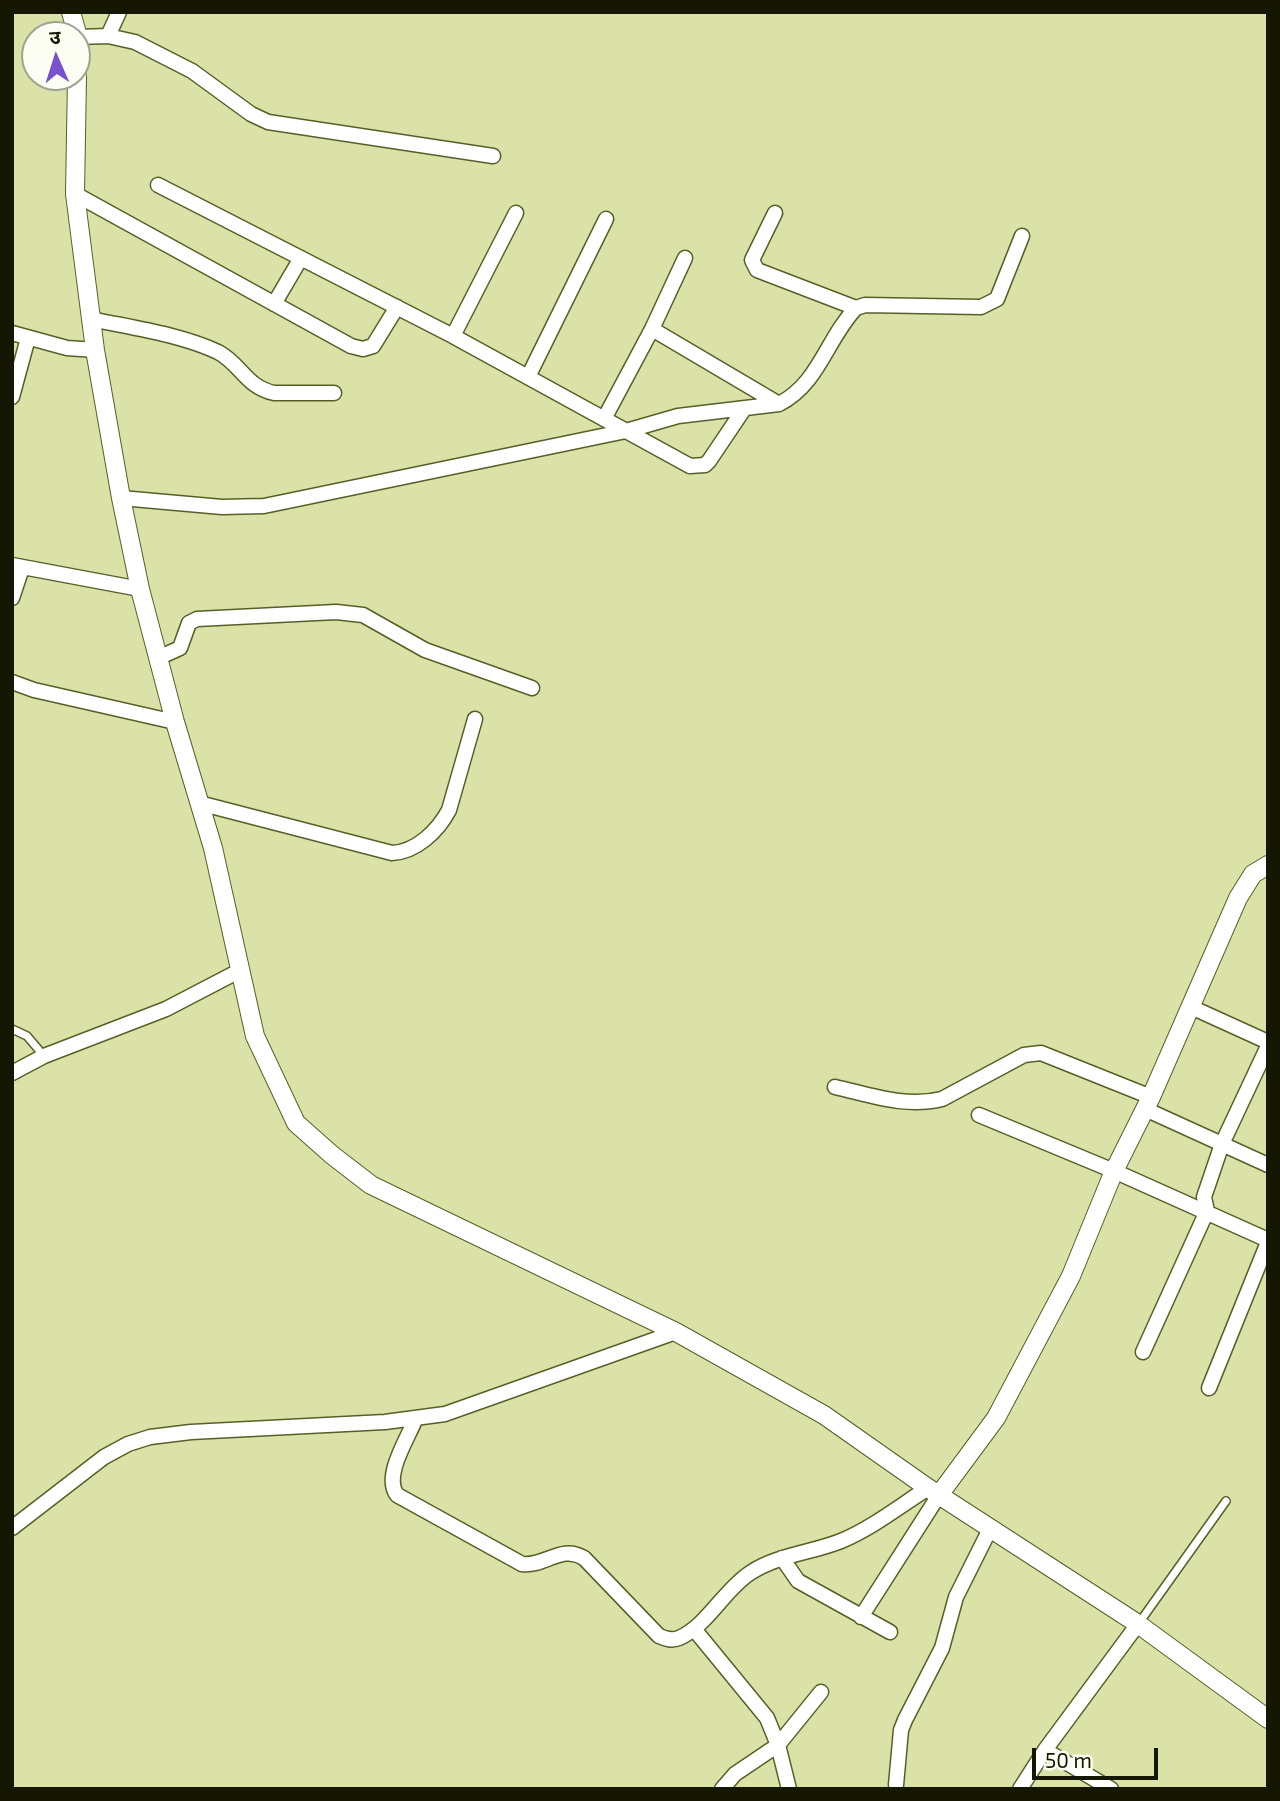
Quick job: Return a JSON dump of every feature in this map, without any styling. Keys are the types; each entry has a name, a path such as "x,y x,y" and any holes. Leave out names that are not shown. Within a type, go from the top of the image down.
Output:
{"street":[{"path":"108,36 119,12"},
{"path":"91,37 108,36 135,42 192,71 251,114 268,122 493,156"},
{"path":"77,91 75,194 95,350 140,589 175,722 213,848 255,1036 296,1123 371,1185 676,1332 824,1415 990,1529 1138,1624 1268,1719"},
{"path":"158,185 453,336 690,466 705,465 744,409"},
{"path":"75,194 351,346 363,349 373,346 397,307"},
{"path":"453,336 516,213"},
{"path":"775,213 752,260 757,270 856,309"},
{"path":"528,377 606,219"},
{"path":"121,498 222,508 264,506 626,431 678,416 779,404 790,399 814,373 856,309 865,306 981,307 991,304 998,299 1022,236"},
{"path":"274,304 301,258"},
{"path":"604,419 652,329 685,258"},
{"path":"91,319 168,335 218,353 264,391 334,393"},
{"path":"652,329 779,404"},
{"path":"12,333 66,348 95,350"},
{"path":"12,397 28,338"},
{"path":"12,598 17,566 140,589"},
{"path":"158,657 180,649 189,623 197,619 351,612 377,621 425,650 532,688"},
{"path":"12,682 175,722"},
{"path":"200,803 392,853 403,853 412,849 444,820 475,719"},
{"path":"861,1617 933,1491 996,1418 1071,1276 1114,1171 1148,1103 1238,898 1253,874 1268,865"},
{"path":"12,1073 44,1056 166,1009 239,971"},
{"path":"1143,1352 1207,1212 1204,1197 1222,1144 1268,1044 1191,1007"},
{"path":"835,1087 903,1103 942,1100 1024,1055 1041,1053 1148,1103 1222,1144 1268,1165"},
{"path":"979,1115 1114,1171 1268,1241 1209,1388"},
{"path":"12,1528 104,1457 128,1444 150,1437 415,1420 458,1410 676,1332"},
{"path":"415,1420 393,1472 392,1488 397,1495 522,1564 531,1565 561,1554 576,1553 584,1558 659,1636 673,1639 694,1629 739,1581 760,1567 782,1558 825,1547 857,1533 933,1491"},
{"path":"895,1785 901,1730 942,1648 956,1597 990,1529"},
{"path":"782,1558 798,1581 890,1632"},
{"path":"1020,1789 1045,1749 1138,1624"},
{"path":"694,1629 767,1718 778,1745 789,1789"},
{"path":"722,1789 735,1774 778,1745 821,1692"},
{"path":"1045,1749 1111,1789"}],"lane":[{"path":"12,1029 27,1036 44,1056"},
{"path":"1138,1624 1226,1500"}]}
